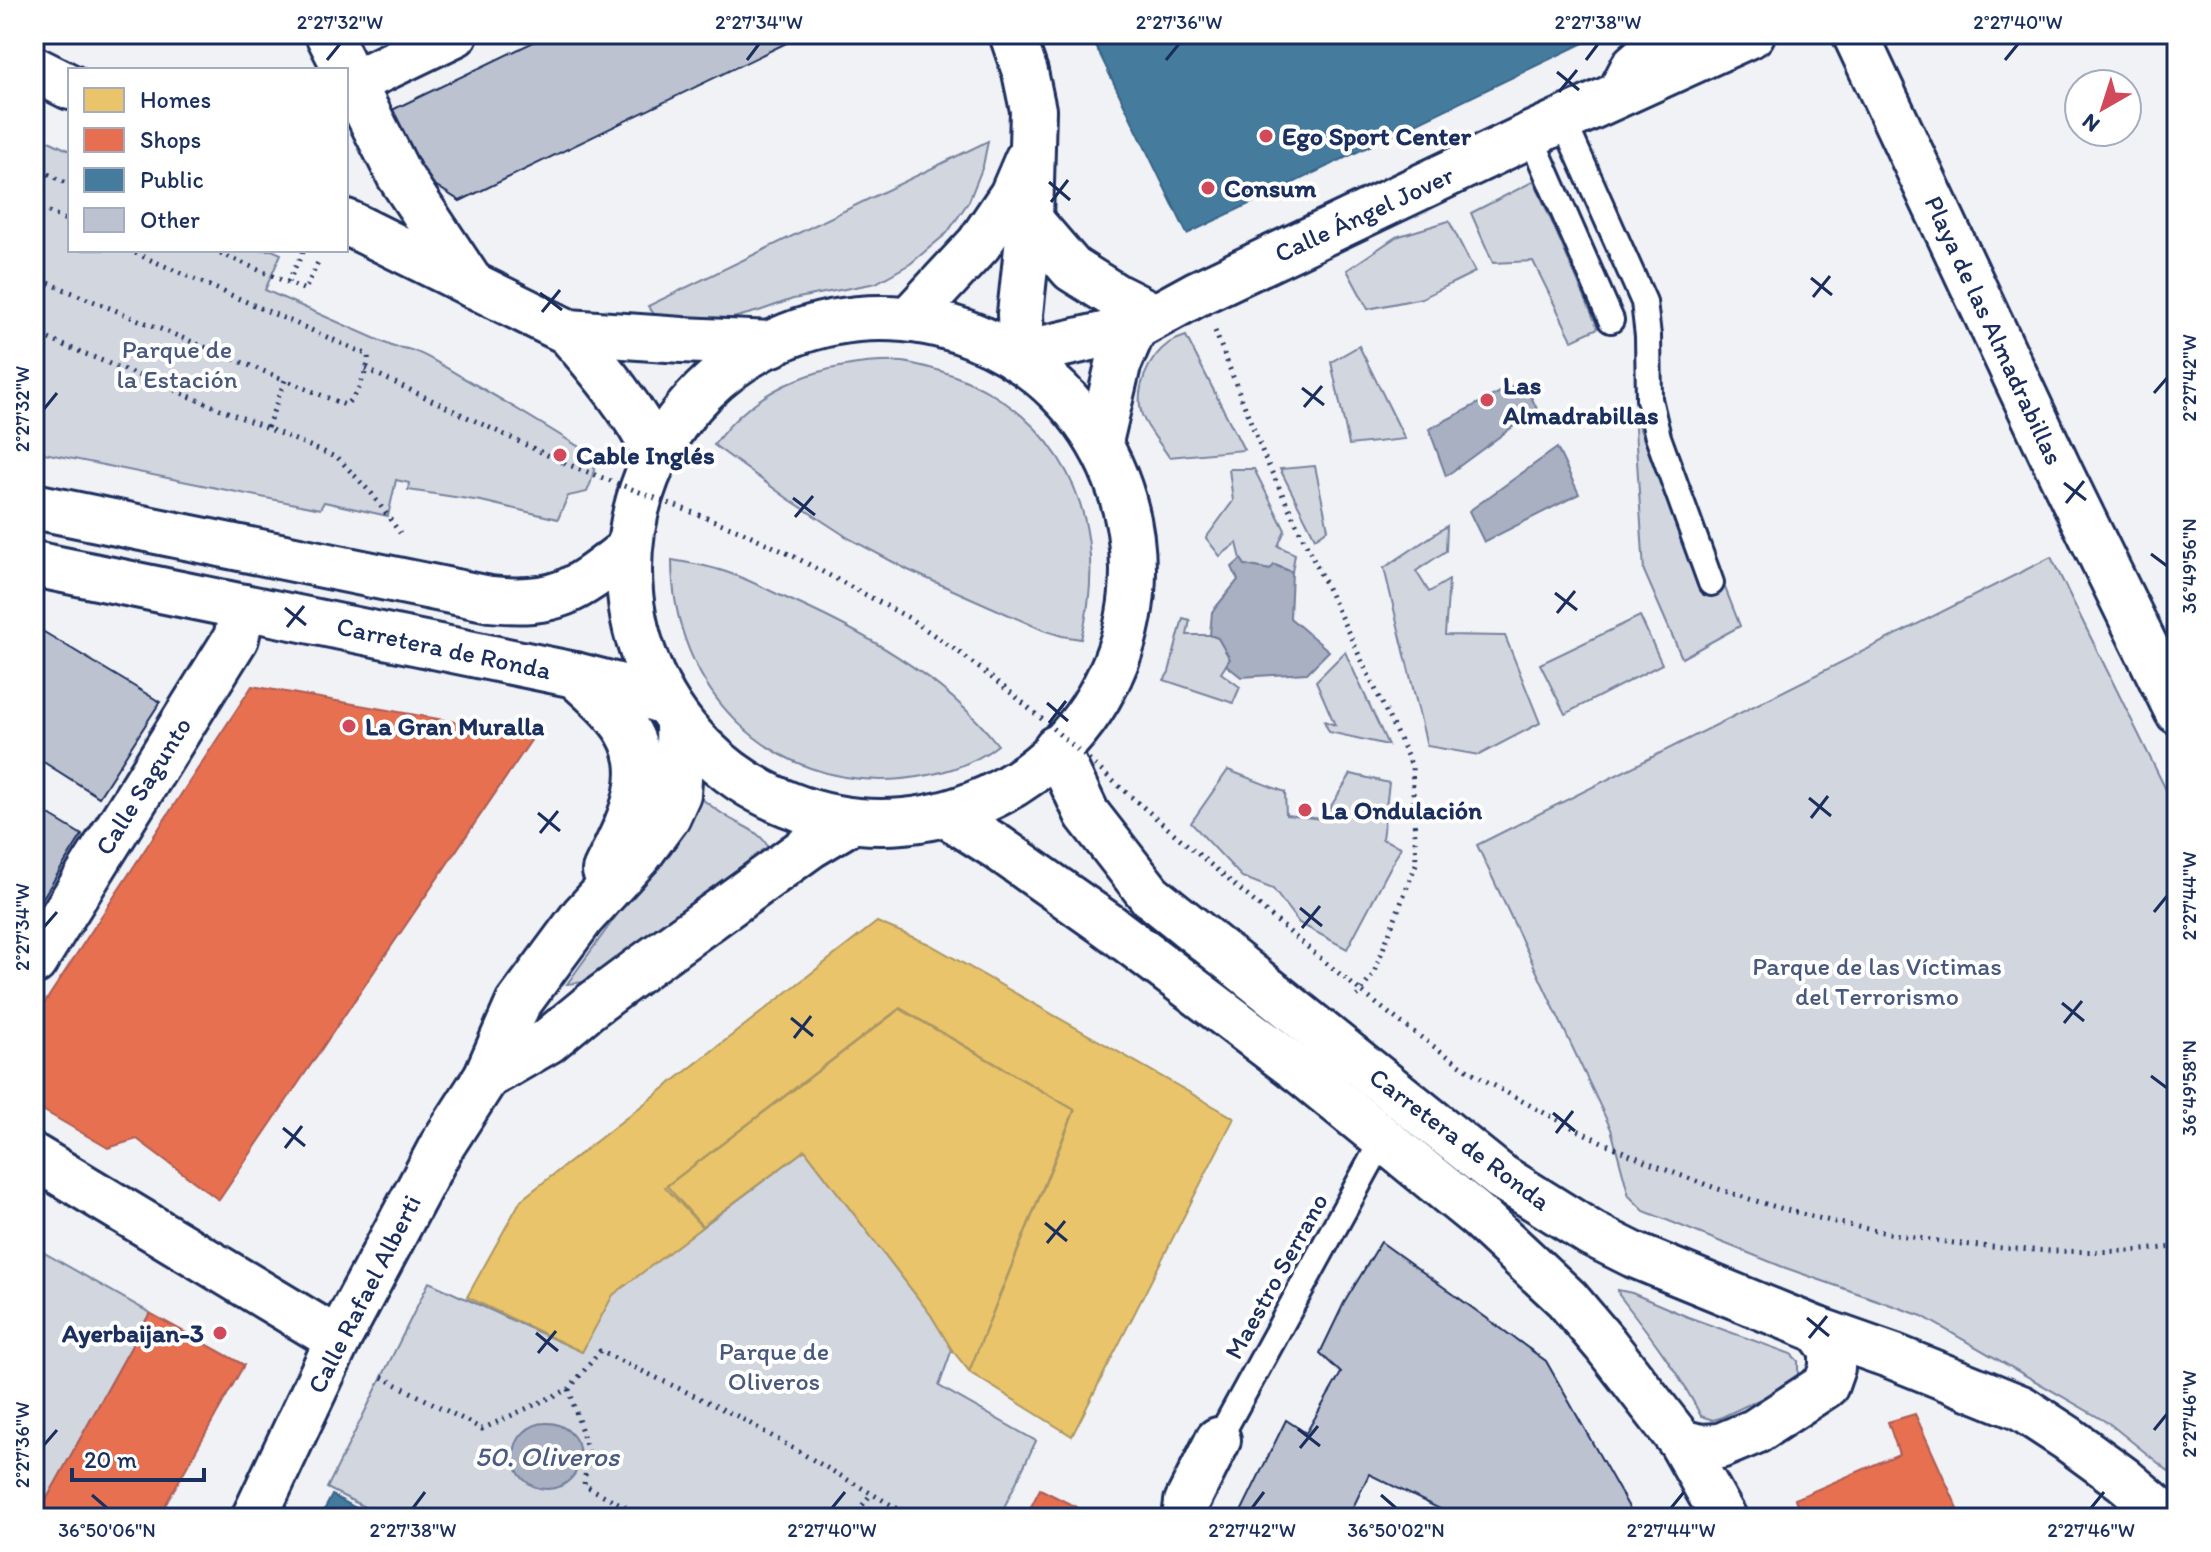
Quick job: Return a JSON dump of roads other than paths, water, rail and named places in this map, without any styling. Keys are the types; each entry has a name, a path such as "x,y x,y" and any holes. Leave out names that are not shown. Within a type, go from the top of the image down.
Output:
{"main road":[{"path":"339,62 455,34"},
{"path":"1012,34 1025,72 1033,110 1030,220 1020,314 1020,356"},
{"path":"1618,96 1634,66 1656,47 1664,34"},
{"name":"Calle Ángel Jover","path":"1020,356 1144,322 1546,128 1752,34"},
{"name":"Playa de las Almadrabillas","path":"1855,34 2062,476 2177,711"},
{"path":"34,69 68,86"},
{"path":"348,79 399,175 472,285"},
{"path":"909,319 979,244 1012,195 1031,151"},
{"path":"1030,220 1072,269 1115,296 1144,322 1118,365 1100,442"},
{"path":"348,223 568,332 772,344"},
{"path":"909,319 969,331 994,342 1020,356 1071,405 1100,442 1117,477 1135,536 1136,570 1124,636 1112,666 1089,707 1056,748 1025,775 992,797 948,816 901,822 850,822 806,811 739,778 711,757 671,714 653,686 636,639 627,588 629,549 643,482 656,455 680,418 711,385 739,363 772,344 805,331 840,322 909,319"},
{"path":"568,332 620,396 644,430 656,455"},
{"path":"34,506 490,599 520,602 558,596 579,586 629,549"},
{"name":"Carretera de Ronda","path":"34,564 575,675 618,686 671,714"},
{"name":"Calle Sagunto","path":"34,962 236,638 243,607"},
{"name":"Calle Rafael Alberti","path":"575,675 626,728 633,741 639,770 631,816 583,916"},
{"name":"Calle Rafael Alberti","path":"254,1518 338,1340 441,1147 486,1077 518,1004 583,916 640,854 668,816 678,794 679,779 671,714"},
{"name":"Carretera de Ronda","path":"1056,748 1087,814 1150,895 1501,1177 1592,1234 1634,1255 2021,1408 2090,1454 2169,1518"},
{"name":"Carretera de Ronda","path":"948,816 1109,926 1300,1071 1479,1217 1567,1299 1605,1344 1681,1442 1724,1518"},
{"name":"Calle Rafael Alberti","path":"486,1077 548,1041 643,967 810,846 850,822"},
{"path":"34,1157 338,1340"},
{"path":"1681,1442 1700,1447 1720,1446 1756,1431 1826,1385 1832,1368 1832,1349 1818,1330"},
{"path":"1185,1518 1187,1502 1218,1440"}],"lane":[{"path":"1546,128 1611,320"},
{"path":"1546,128 1644,302 1649,399 1658,437 1711,583"},
{"name":"Maestro Serrano","path":"1218,1440 1383,1139"}],"water":[{"path":"1523,380 1537,409 1446,476 1429,429"},
{"path":"1557,448 1579,494 1484,542 1469,511"},
{"path":"1241,559 1245,565 1270,570 1274,565 1292,572 1290,618 1329,651 1307,673 1241,677 1226,665 1230,659 1218,638 1210,635 1212,612 1238,580 1232,567"},
{"name":"50. Oliveros","path":"547,1423 570,1433 580,1456 570,1479 547,1489 524,1479 514,1456 524,1433"}],"place":[{"name":"Ego Sport Center","path":"1266,136"},
{"name":"Consum","path":"1208,188"},
{"name":"Las Almadrabillas","path":"1487,400"},
{"name":"Cable Inglés","path":"560,455"},
{"name":"La Gran Muralla","path":"349,726"},
{"name":"La Ondulación","path":"1305,810"},
{"name":"Ayerbaijan-3","path":"220,1333"}],"park label":[{"name":"Parque de la Estación","path":"177,364"},
{"name":"Parque de las Víctimas del Terrorismo","path":"1877,981"},
{"name":"Parque de Oliveros","path":"774,1366"}]}
